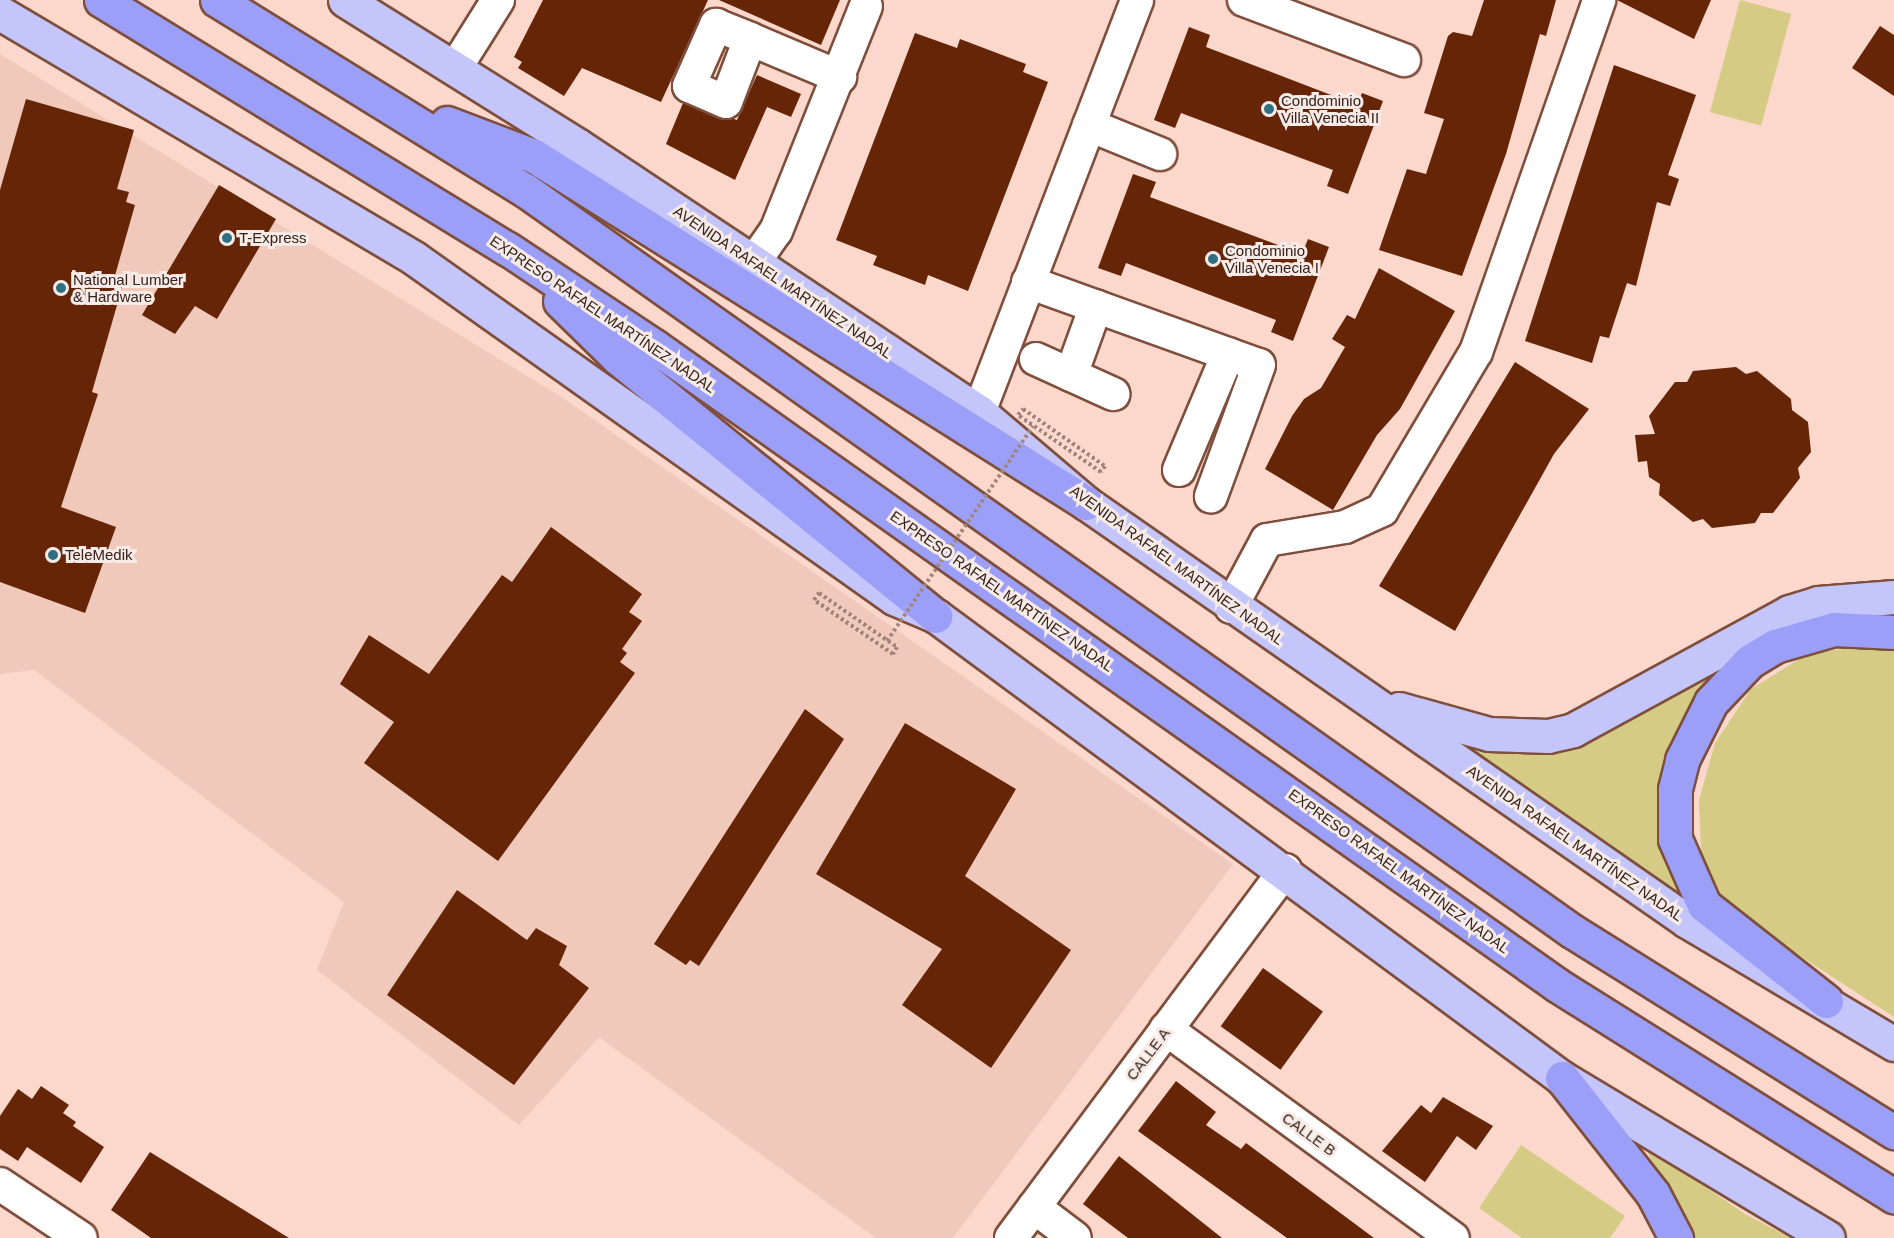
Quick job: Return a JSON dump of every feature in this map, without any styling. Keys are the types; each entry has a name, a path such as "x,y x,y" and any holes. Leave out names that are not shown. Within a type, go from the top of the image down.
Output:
{"highway":[{"name":"EXPRESO RAFAEL MARTÍNEZ NADAL","path":"101,0 508,249 654,346 1557,985 1894,1196"},
{"path":"217,0 378,96 707,314 1572,931 1894,1132"},
{"path":"378,96 534,156 1086,503"},
{"path":"508,249 618,358 936,616"},
{"path":"1826,1001 1704,905 1675,840 1674,789 1682,760 1711,702 1749,661 1813,633 1862,628 1894,632"},
{"path":"1562,1078 1653,1194 1676,1238"}],"main road":[{"name":"AVENIDA RAFAEL MARTÍNEZ NADAL","path":"345,0 456,67 979,412 1086,503 1231,607 1687,921 1826,1001 1894,1044"},
{"path":"1,19 414,258 894,598 936,616 1285,870 1562,1078 1828,1238"},
{"path":"1369,700 1489,734 1548,736 1617,710 1789,612 1818,603 1894,597"}],"street":[{"path":"456,67 498,0"},
{"path":"979,412 1137,0"},
{"path":"1244,0 1404,60"},
{"path":"1231,607 1262,557 1279,549 1288,535 1345,527 1382,510 1476,352 1599,0"},
{"path":"754,262 776,231 840,77 866,6"},
{"path":"750,39 840,77"},
{"path":"1089,125 1160,154"},
{"path":"1028,282 1259,365 1212,496"},
{"path":"1071,375 1096,306"},
{"path":"1179,470 1228,354"},
{"path":"1036,359 1113,394"},
{"name":"CALLE A","path":"1011,1238 1285,870"},
{"name":"CALLE B","path":"1166,1029 1453,1238"},
{"path":"0,1185 81,1238"},
{"path":"1034,1207 1075,1238"}],"path":[{"path":"887,641 1033,426"},
{"path":"819,593 887,641 897,647 893,654 814,600 819,593"}],"shaded area":[{"path":"1740,0 1791,14 1761,126 1710,112"},
{"path":"0,54 560,396 1233,864 953,1238 876,1238 599,1037 519,1125 317,970 344,902 34,670 0,674"},
{"path":"1862,646 1894,650 1894,1017 1734,913 1716,890 1701,850 1699,800 1715,743 1751,689 1807,654"},
{"path":"1729,663 1681,736 1693,905 1467,754 1473,743 1593,737"},
{"path":"1521,1145 1625,1216 1610,1238 1522,1238 1479,1208"},
{"path":"1644,1145 1745,1214 1791,1238 1689,1238"}],"building":[{"path":"543,0 708,0 661,102 582,68 564,96 518,68 522,62 514,57"},
{"path":"719,0 840,0 821,45"},
{"path":"1484,0 1556,0 1546,36 1540,34 1506,154 1462,276 1379,250 1407,169 1426,174 1444,119 1424,113 1448,36 1453,32 1472,36"},
{"path":"1617,0 1711,0 1694,39"},
{"path":"1880,26 1894,35 1894,96 1852,68"},
{"name":"Condominio Villa Venecia II","path":"1189,27 1210,35 1206,47 1357,105 1362,93 1383,101 1348,194 1327,186 1333,170 1181,113 1175,128 1154,120"},
{"path":"915,33 957,48 960,39 1026,64 1023,72 1048,82 968,291 928,275 925,285 873,265 877,256 836,240"},
{"path":"1614,65 1696,95 1668,175 1679,179 1670,206 1657,202 1636,286 1627,283 1609,338 1600,336 1592,363 1525,341"},
{"path":"757,75 801,94 791,117 767,107 735,180 666,144 683,103 737,120"},
{"name":"National Lumber & Hardware","path":"26,99 134,130 117,189 129,192 126,202 135,205 114,279 124,281 92,392 98,394 61,507 116,527 85,613 0,582 0,190"},
{"name":"Condominio Villa Venecia I","path":"1133,174 1156,182 1150,197 1302,254 1308,239 1329,247 1293,341 1271,332 1276,320 1126,263 1121,276 1098,268"},
{"path":"219,185 276,219 217,319 195,306 175,334 142,315"},
{"path":"1379,268 1455,311 1400,409 1377,435 1333,510 1265,469 1292,416 1304,399 1321,388 1345,347 1332,339 1347,315 1355,319"},
{"path":"1515,362 1589,409 1554,454 1455,631 1379,586"},
{"path":"1736,367 1746,374 1757,371 1791,399 1792,410 1808,422 1811,452 1798,468 1800,478 1773,513 1761,513 1755,523 1712,528 1703,519 1693,522 1659,495 1660,484 1649,477 1647,461 1638,462 1635,435 1655,434 1649,416 1675,382 1687,382 1693,371"},
{"path":"551,527 642,594 629,612 642,621 622,649 627,653 620,662 635,673 498,861 364,763 394,722 340,684 369,635 429,674 502,575 512,582"},
{"path":"805,709 844,739 699,966 690,960 686,965 654,944"},
{"path":"905,723 1016,789 965,876 1071,950 991,1068 902,1005 942,949 816,874"},
{"path":"457,890 527,940 536,928 567,946 559,965 589,988 514,1085 387,995"},
{"path":"1263,968 1323,1011 1281,1070 1221,1026"},
{"path":"1176,1081 1216,1112 1206,1125 1241,1149 1246,1143 1374,1238 1287,1238 1138,1131"},
{"path":"41,1086 69,1105 63,1113 76,1122 73,1126 104,1147 81,1183 27,1147 18,1161 0,1149 0,1116 18,1089 32,1099"},
{"path":"1443,1097 1493,1126 1476,1150 1457,1136 1425,1182 1382,1151 1421,1105 1431,1113"},
{"path":"150,1152 289,1238 151,1238 111,1210"},
{"path":"1119,1156 1222,1238 1128,1238 1083,1204"}],"place":[{"name":"Condominio Villa Venecia II","path":"1269,109"},
{"name":"T-Express","path":"227,238"},
{"name":"Condominio Villa Venecia I","path":"1213,259"},
{"name":"National Lumber & Hardware","path":"61,288"},
{"name":"TeleMedik","path":"53,555"}]}
